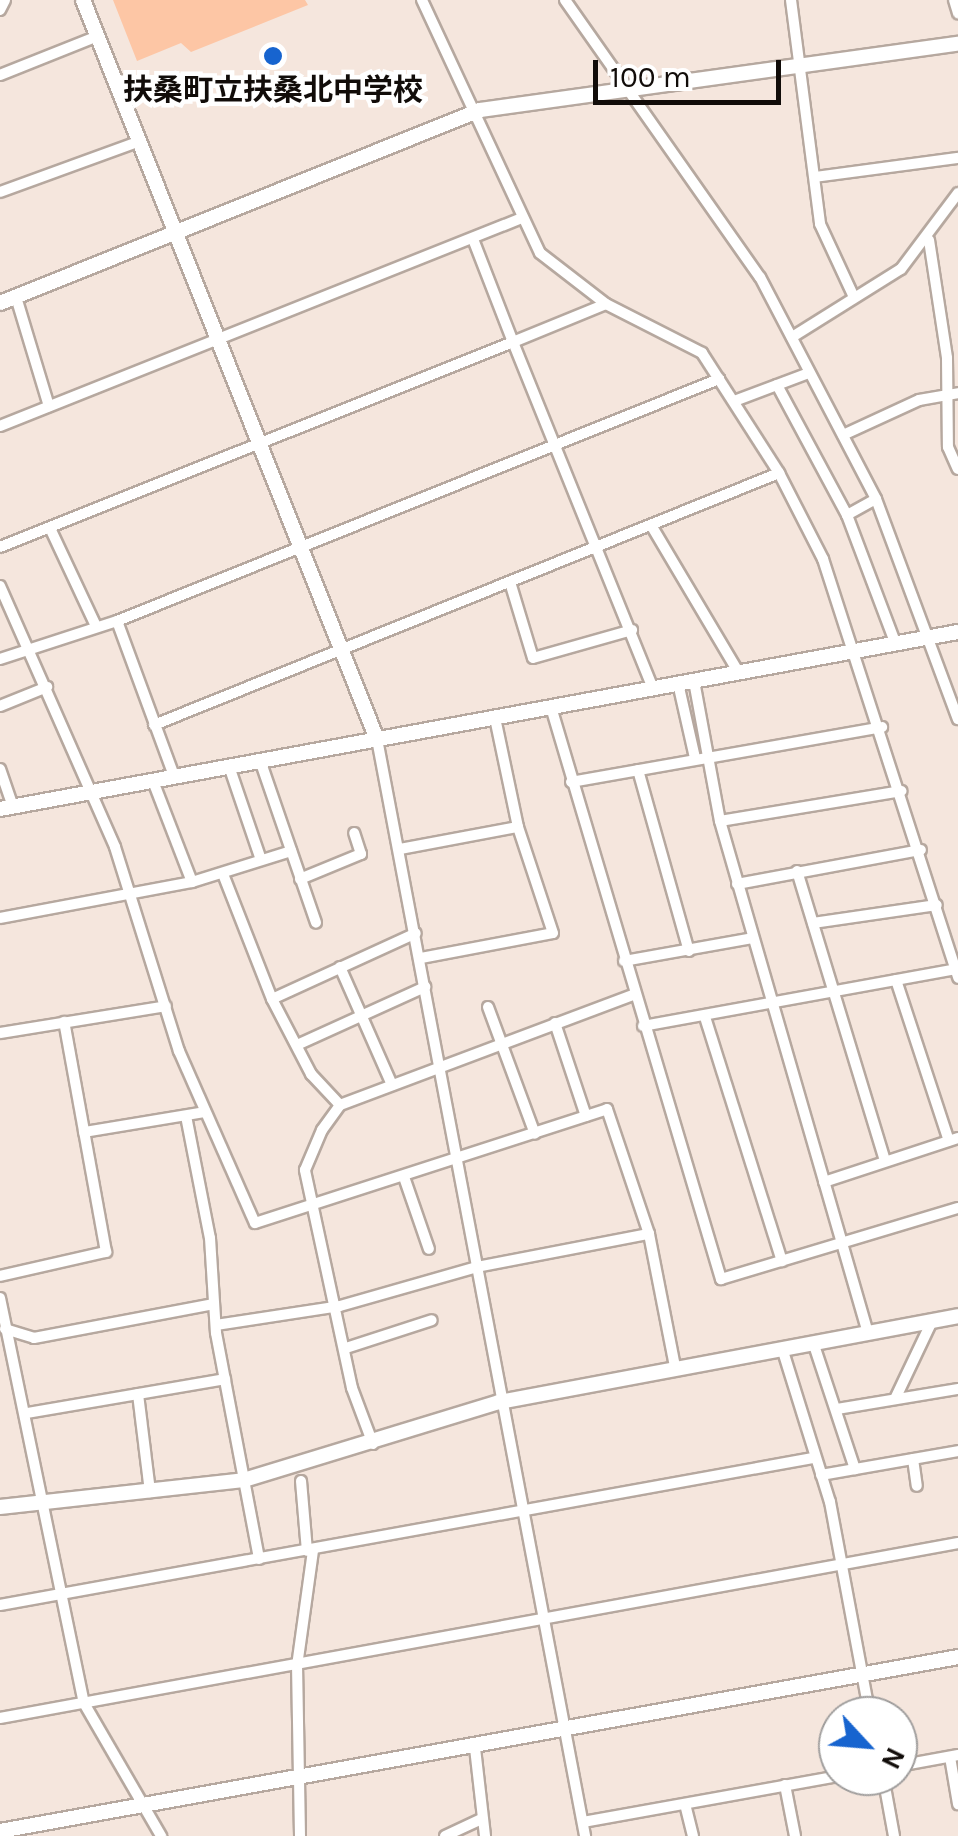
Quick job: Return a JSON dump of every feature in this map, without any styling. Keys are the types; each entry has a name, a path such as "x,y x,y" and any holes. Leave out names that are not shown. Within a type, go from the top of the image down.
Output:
{"street":[{"path":"0,10 4,0"},
{"path":"84,0 377,739 421,958 561,1732 585,1836"},
{"path":"422,0 480,110 522,218 552,268 606,304 682,340 737,400 779,474 823,559 856,651 957,972 833,988 706,1017 643,1026"},
{"path":"565,0 760,277 876,498 958,720"},
{"path":"790,0 830,258 853,295"},
{"path":"954,0 958,13"},
{"path":"0,75 98,36"},
{"path":"0,303 480,110 958,44"},
{"path":"0,192 140,142"},
{"path":"815,177 958,158"},
{"path":"792,337 901,268 929,240 958,193"},
{"path":"0,426 522,218"},
{"path":"473,240 654,688"},
{"path":"929,240 954,394 948,447 958,469"},
{"path":"16,297 49,406"},
{"path":"0,547 606,304"},
{"path":"737,400 809,373"},
{"path":"0,659 96,624 117,621 719,378"},
{"path":"777,385 847,515 896,642"},
{"path":"843,435 919,400 954,394"},
{"path":"154,725 779,474"},
{"path":"847,515 876,498"},
{"path":"650,525 739,673"},
{"path":"50,528 96,624"},
{"path":"510,582 533,658 632,630"},
{"path":"0,586 136,898 166,1006 205,1112 256,1224 608,1109 649,1234 675,1366"},
{"path":"117,621 174,776"},
{"path":"0,769 6,808 958,632"},
{"path":"694,681 720,821 868,1333"},
{"path":"678,683 695,758"},
{"path":"0,706 47,687"},
{"path":"551,707 632,995 721,1279 958,1208"},
{"path":"421,958 553,933 518,827 494,718"},
{"path":"571,782 882,727"},
{"path":"260,760 316,923"},
{"path":"229,766 261,860"},
{"path":"638,770 689,952"},
{"path":"153,781 192,882"},
{"path":"720,821 902,790"},
{"path":"400,849 518,827"},
{"path":"300,879 361,854 354,833"},
{"path":"737,884 921,850"},
{"path":"0,918 136,898 291,851"},
{"path":"797,872 885,1160"},
{"path":"223,874 272,999 297,1045 340,1104"},
{"path":"813,924 936,905"},
{"path":"272,999 416,933"},
{"path":"624,961 753,938"},
{"path":"340,967 392,1085"},
{"path":"824,1182 954,1139 896,980"},
{"path":"297,1045 426,987"},
{"path":"373,1444 346,1348 340,1306 305,1170 340,1104 632,995"},
{"path":"0,1033 166,1006"},
{"path":"488,1007 535,1134"},
{"path":"706,1017 782,1262"},
{"path":"0,1276 106,1252 64,1022"},
{"path":"555,1023 586,1116"},
{"path":"84,1132 205,1112"},
{"path":"186,1116 216,1326 259,1559"},
{"path":"404,1177 429,1249"},
{"path":"216,1326 340,1306 478,1266 649,1234"},
{"path":"0,1298 3,1325 27,1413 84,1703 161,1836"},
{"path":"3,1325 34,1338 214,1304"},
{"path":"0,1507 244,1480 373,1444 499,1402 958,1316"},
{"path":"346,1348 432,1320"},
{"path":"895,1399 932,1321"},
{"path":"813,1342 855,1469"},
{"path":"782,1348 821,1475 866,1696"},
{"path":"27,1413 225,1379"},
{"path":"837,1408 958,1389"},
{"path":"138,1394 150,1492"},
{"path":"821,1475 958,1451"},
{"path":"0,1605 813,1458"},
{"path":"912,1459 917,1486"},
{"path":"300,1836 297,1666 310,1551 301,1481"},
{"path":"0,1718 958,1544"},
{"path":"0,1832 55,1829 142,1804 299,1782 958,1656"},
{"path":"475,1748 485,1836"},
{"path":"918,1762 954,1756 958,1804"},
{"path":"584,1822 818,1779"},
{"path":"785,1785 795,1836"},
{"path":"887,1796 894,1836"},
{"path":"685,1804 692,1836"},
{"path":"445,1836 481,1819"}],"shaded area":[{"path":"113,0 305,0 308,5 191,52 181,43 137,61"}],"place":[{"name":"扶桑町立扶桑北中学校","path":"273,56"}]}
